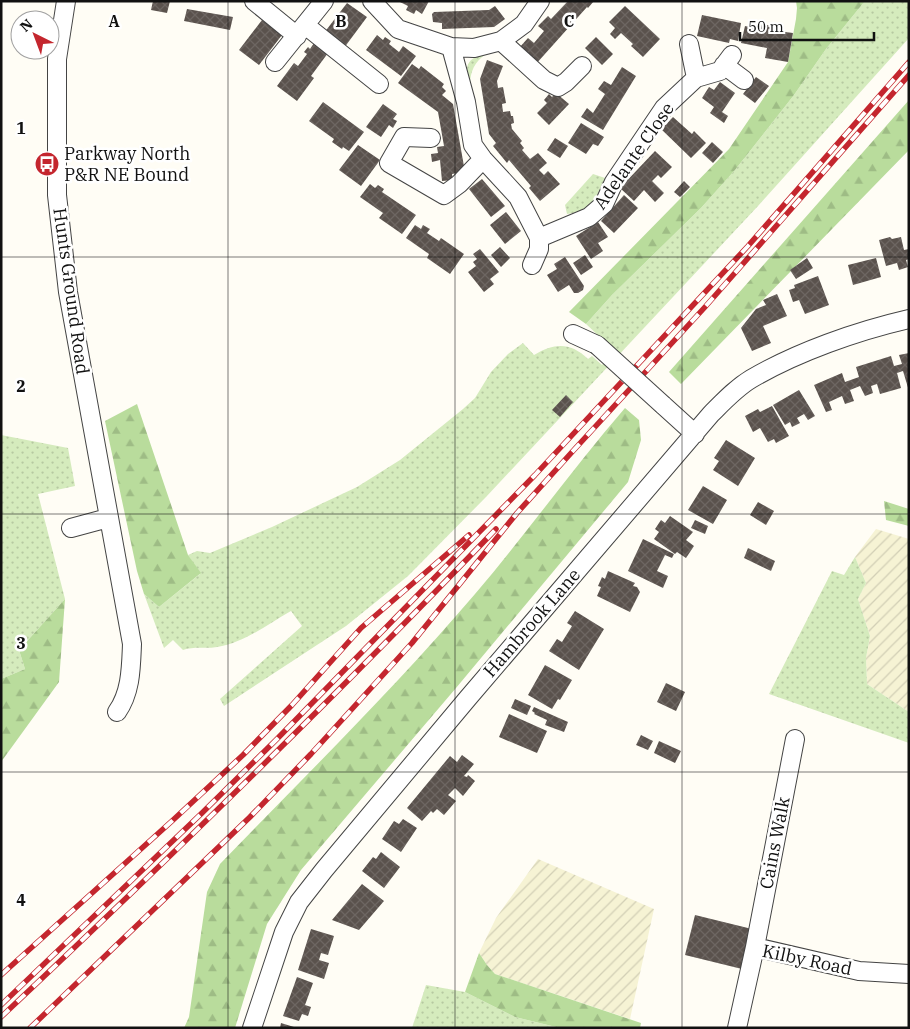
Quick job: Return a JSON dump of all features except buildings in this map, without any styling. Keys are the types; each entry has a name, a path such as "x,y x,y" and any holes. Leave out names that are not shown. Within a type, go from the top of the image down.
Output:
{"street":[{"name":"Hunts Ground Road","path":"66,1 57,60 57,196 68,292 132,644 130,678 127,692 117,712"},
{"path":"254,1 301,30 379,84"},
{"path":"275,62 324,1"},
{"path":"372,1 398,28 451,47 474,48 501,41 524,24 540,1"},
{"path":"501,41 544,80 558,86 566,82 582,66"},
{"path":"689,44 696,78"},
{"path":"451,47 466,102 473,146 518,197 539,238 539,249 532,265"},
{"name":"Adelante Close","path":"539,238 590,217 604,204 614,182 664,108 696,78 720,71 728,60 744,80"},
{"path":"431,138 404,137 388,163 444,195 459,184 483,159"},
{"name":"Hambrook Lane","path":"252,1028 284,932 299,902 468,698 729,396 750,379 783,363 880,326 909,319"},
{"path":"573,334 597,345 695,434"},
{"path":"71,528 108,518"},
{"name":"Cains Walk","path":"755,948 795,739"},
{"name":"Kilby Road","path":"737,1028 755,948 859,971 909,974"}],"shaded area":[{"path":"876,529 909,539 909,712 867,684 866,658 870,636 858,599 866,583 855,557"},
{"path":"538,859 654,909 630,1019 495,974 479,953 496,918"}],"green space":[{"path":"796,1 865,1 826,49 794,95 735,170 701,208 612,295 586,324 569,312 729,149 788,62 796,19"},
{"path":"865,1 909,1 909,38 758,206 486,497 408,576 346,626 224,706 220,699 302,626 291,611 237,642 227,645 183,650 173,640 164,648 144,594 159,607 200,574 188,555 197,551 210,553 272,527 357,487 400,460 475,398 491,372 508,354 523,343 534,355 549,348 569,347 588,359 592,356 602,365 615,351 586,324 612,295 701,208 735,170 794,95 826,49"},
{"path":"485,55 478,60 474,67 470,84 467,73 468,64 474,58"},
{"path":"909,100 909,150 681,384 669,372"},
{"path":"593,174 605,178 592,203 583,210 567,214 565,205"},
{"path":"137,404 188,555 201,573 159,607 144,594 137,571 105,421"},
{"path":"625,408 639,420 641,440 628,482 301,870 267,924 235,1028 184,1028 189,1017 207,892 220,864 350,731 445,629"},
{"path":"1,435 68,448 75,486 38,494 65,599 19,650 25,669 1,679"},
{"path":"884,501 909,509 909,526 886,520"},
{"path":"855,557 866,583 858,599 870,636 866,658 867,684 909,712 909,743 769,694 832,571 844,575"},
{"path":"65,599 59,682 1,762 1,679 25,669 19,650"},
{"path":"479,953 495,974 641,1023 640,1028 560,1028 515,1017 465,992"},
{"path":"426,985 465,992 515,1017 560,1028 412,1028"}],"railway":[{"path":"1,1005 276,740 535,475 748,246 909,62"},
{"path":"30,1028 250,817 311,754 412,643 517,513 705,307 909,75"},
{"path":"1,1017 252,776 496,529"},
{"path":"1,975 243,755 292,705 361,628 469,535"}],"place":[{"name":"Parkway North P&R NE Bound","path":"47,164"}]}
